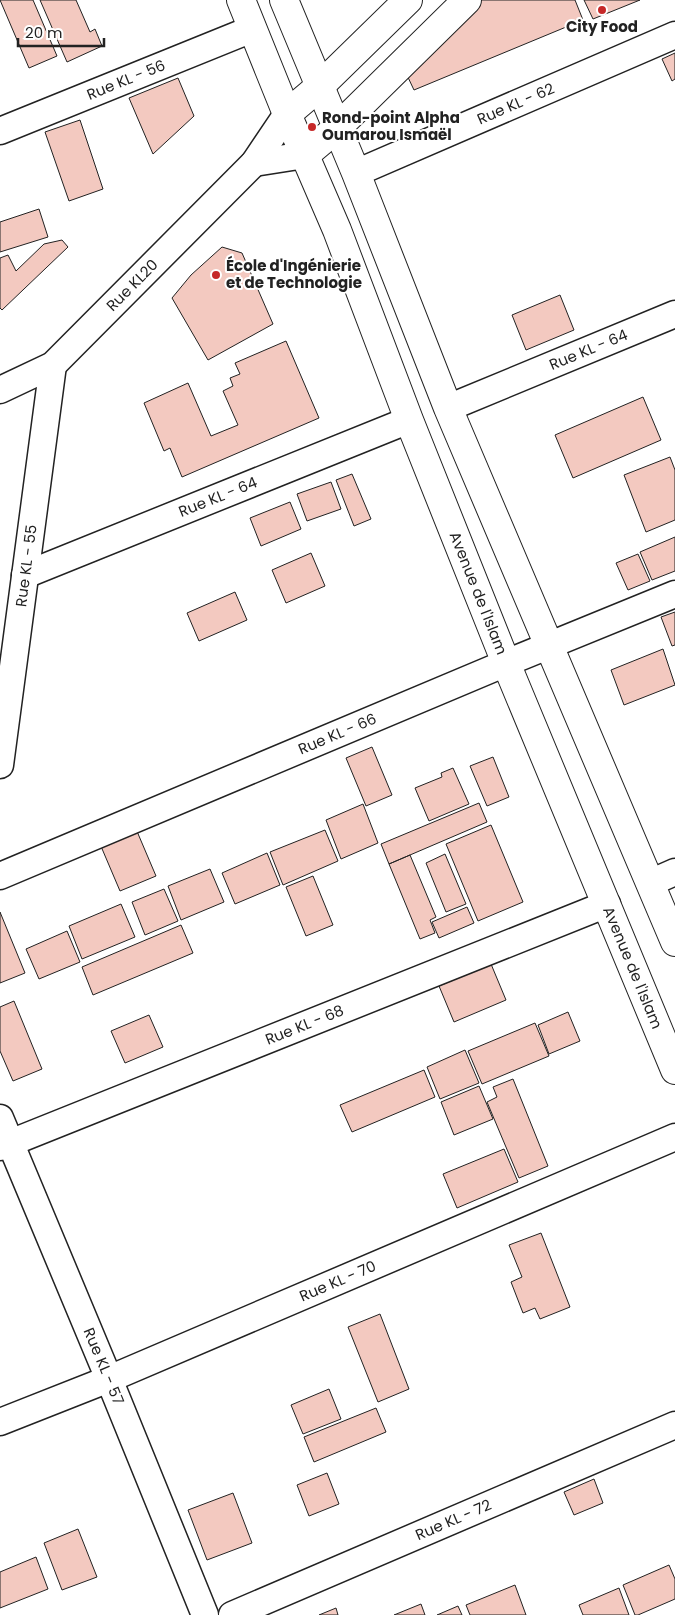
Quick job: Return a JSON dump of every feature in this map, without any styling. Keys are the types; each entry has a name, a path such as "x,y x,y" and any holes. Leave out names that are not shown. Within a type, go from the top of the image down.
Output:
{"main road":[{"name":"Avenue de l'Islam","path":"241,0 337,230 408,420 506,663 675,1070"},
{"path":"287,114 320,86 408,0"},
{"path":"305,155 337,128 467,0"},
{"path":"286,4 356,173 448,408 675,942"}],"street":[{"name":"Rue KL - 56","path":"0,131 252,29"},
{"name":"Rue KL - 62","path":"356,173 675,35"},
{"name":"Rue KL20","path":"0,390 53,365 254,163 287,114"},
{"path":"254,163 305,155"},
{"name":"Rue KL - 64","path":"448,408 675,314"},
{"name":"Rue KL - 55","path":"0,765 53,365"},
{"name":"Rue KL - 64","path":"25,575 408,420"},
{"name":"Rue KL - 66","path":"0,876 675,594"},
{"path":"650,883 675,872"},
{"name":"Rue KL - 68","path":"5,1145 607,904"},
{"name":"Rue KL - 57","path":"0,1118 5,1145 109,1379 204,1615"},
{"name":"Rue KL - 70","path":"0,1422 109,1379 675,1137"},
{"name":"Rue KL - 72","path":"232,1615 675,1425"}],"building":[{"path":"0,0 33,0 57,56 29,68"},
{"path":"40,0 76,0 90,32 95,29 102,46 67,62"},
{"path":"479,0 575,0 583,20 414,90 405,71"},
{"name":"City Food","path":"584,0 640,0 593,19"},
{"path":"675,53 675,79 672,81 662,59"},
{"path":"178,78 194,116 153,154 129,98"},
{"path":"80,120 103,189 69,201 45,132"},
{"path":"39,209 48,237 0,252 0,222"},
{"path":"62,240 68,247 2,310 0,308 0,258 8,255 16,271 44,244"},
{"path":"222,247 242,253 273,324 208,360 172,298 191,275"},
{"path":"560,295 574,330 526,350 512,315"},
{"path":"286,341 319,418 182,477 170,448 164,451 144,403 188,383 211,436 238,425 223,391 233,386 230,378 240,374 235,363"},
{"path":"643,397 661,440 573,478 555,435"},
{"path":"670,457 675,470 675,520 646,532 624,475"},
{"path":"352,474 371,519 354,526 336,480"},
{"path":"331,482 341,509 307,521 297,494"},
{"path":"290,502 301,529 261,546 250,518"},
{"path":"675,537 675,571 652,580 640,552"},
{"path":"311,553 325,586 286,603 272,570"},
{"path":"638,554 650,581 628,590 616,563"},
{"path":"235,592 247,620 199,641 187,613"},
{"path":"675,612 675,645 672,646 661,617"},
{"path":"663,649 675,685 624,705 611,670"},
{"path":"372,747 392,795 366,806 346,758"},
{"path":"493,757 509,797 487,806 470,766"},
{"path":"453,768 469,804 429,821 415,788 442,777 441,773"},
{"path":"479,803 487,822 389,864 381,844"},
{"path":"363,804 378,843 341,859 326,820"},
{"path":"491,825 523,902 478,921 446,844"},
{"path":"136,829 156,876 120,891 100,844"},
{"path":"325,830 338,861 283,885 270,852"},
{"path":"267,853 280,885 235,904 222,873"},
{"path":"445,854 466,904 446,912 426,863"},
{"path":"410,855 436,917 430,920 435,933 420,939 389,864"},
{"path":"210,869 224,902 181,920 168,886"},
{"path":"313,876 333,925 306,936 286,887"},
{"path":"164,889 178,921 145,935 132,902"},
{"path":"121,904 135,937 82,959 69,926"},
{"path":"467,907 474,923 439,938 432,922"},
{"path":"0,912 25,973 0,983"},
{"path":"181,925 193,953 93,995 82,967"},
{"path":"67,931 80,962 39,979 26,949"},
{"path":"491,964 506,1000 454,1022 439,986"},
{"path":"14,1001 42,1069 13,1081 0,1051 0,1007"},
{"path":"568,1012 580,1041 549,1054 538,1025"},
{"path":"149,1015 163,1047 125,1063 111,1031"},
{"path":"535,1023 549,1056 482,1084 468,1051"},
{"path":"465,1050 479,1083 440,1099 427,1067"},
{"path":"424,1070 435,1097 352,1132 340,1105"},
{"path":"513,1079 548,1166 519,1178 487,1102 497,1097 493,1087"},
{"path":"479,1086 493,1119 454,1135 441,1102"},
{"path":"504,1149 518,1182 457,1208 443,1174"},
{"path":"541,1233 570,1307 540,1319 535,1308 523,1313 511,1282 522,1277 509,1245"},
{"path":"380,1314 409,1389 378,1402 348,1327"},
{"path":"329,1389 341,1419 303,1434 291,1405"},
{"path":"376,1408 386,1432 314,1462 304,1437"},
{"path":"327,1473 339,1504 309,1516 297,1485"},
{"path":"594,1479 603,1503 574,1515 564,1492"},
{"path":"233,1493 252,1543 207,1560 188,1510"},
{"path":"78,1529 97,1577 62,1590 44,1543"},
{"path":"36,1557 48,1589 0,1608 0,1572"},
{"path":"669,1565 675,1579 675,1599 635,1615 623,1585"},
{"path":"515,1585 526,1615 470,1615 466,1605"},
{"path":"619,1588 629,1615 583,1615 579,1605"},
{"path":"421,1604 425,1615 394,1615"},
{"path":"458,1606 462,1615 437,1615"},
{"path":"336,1608 338,1615 319,1615"}],"place":[{"name":"City Food","path":"602,10"},
{"name":"Rond-point Alpha Oumarou Ismaël","path":"312,127"},
{"name":"École d'Ingénierie et de Technologie","path":"216,275"}]}
